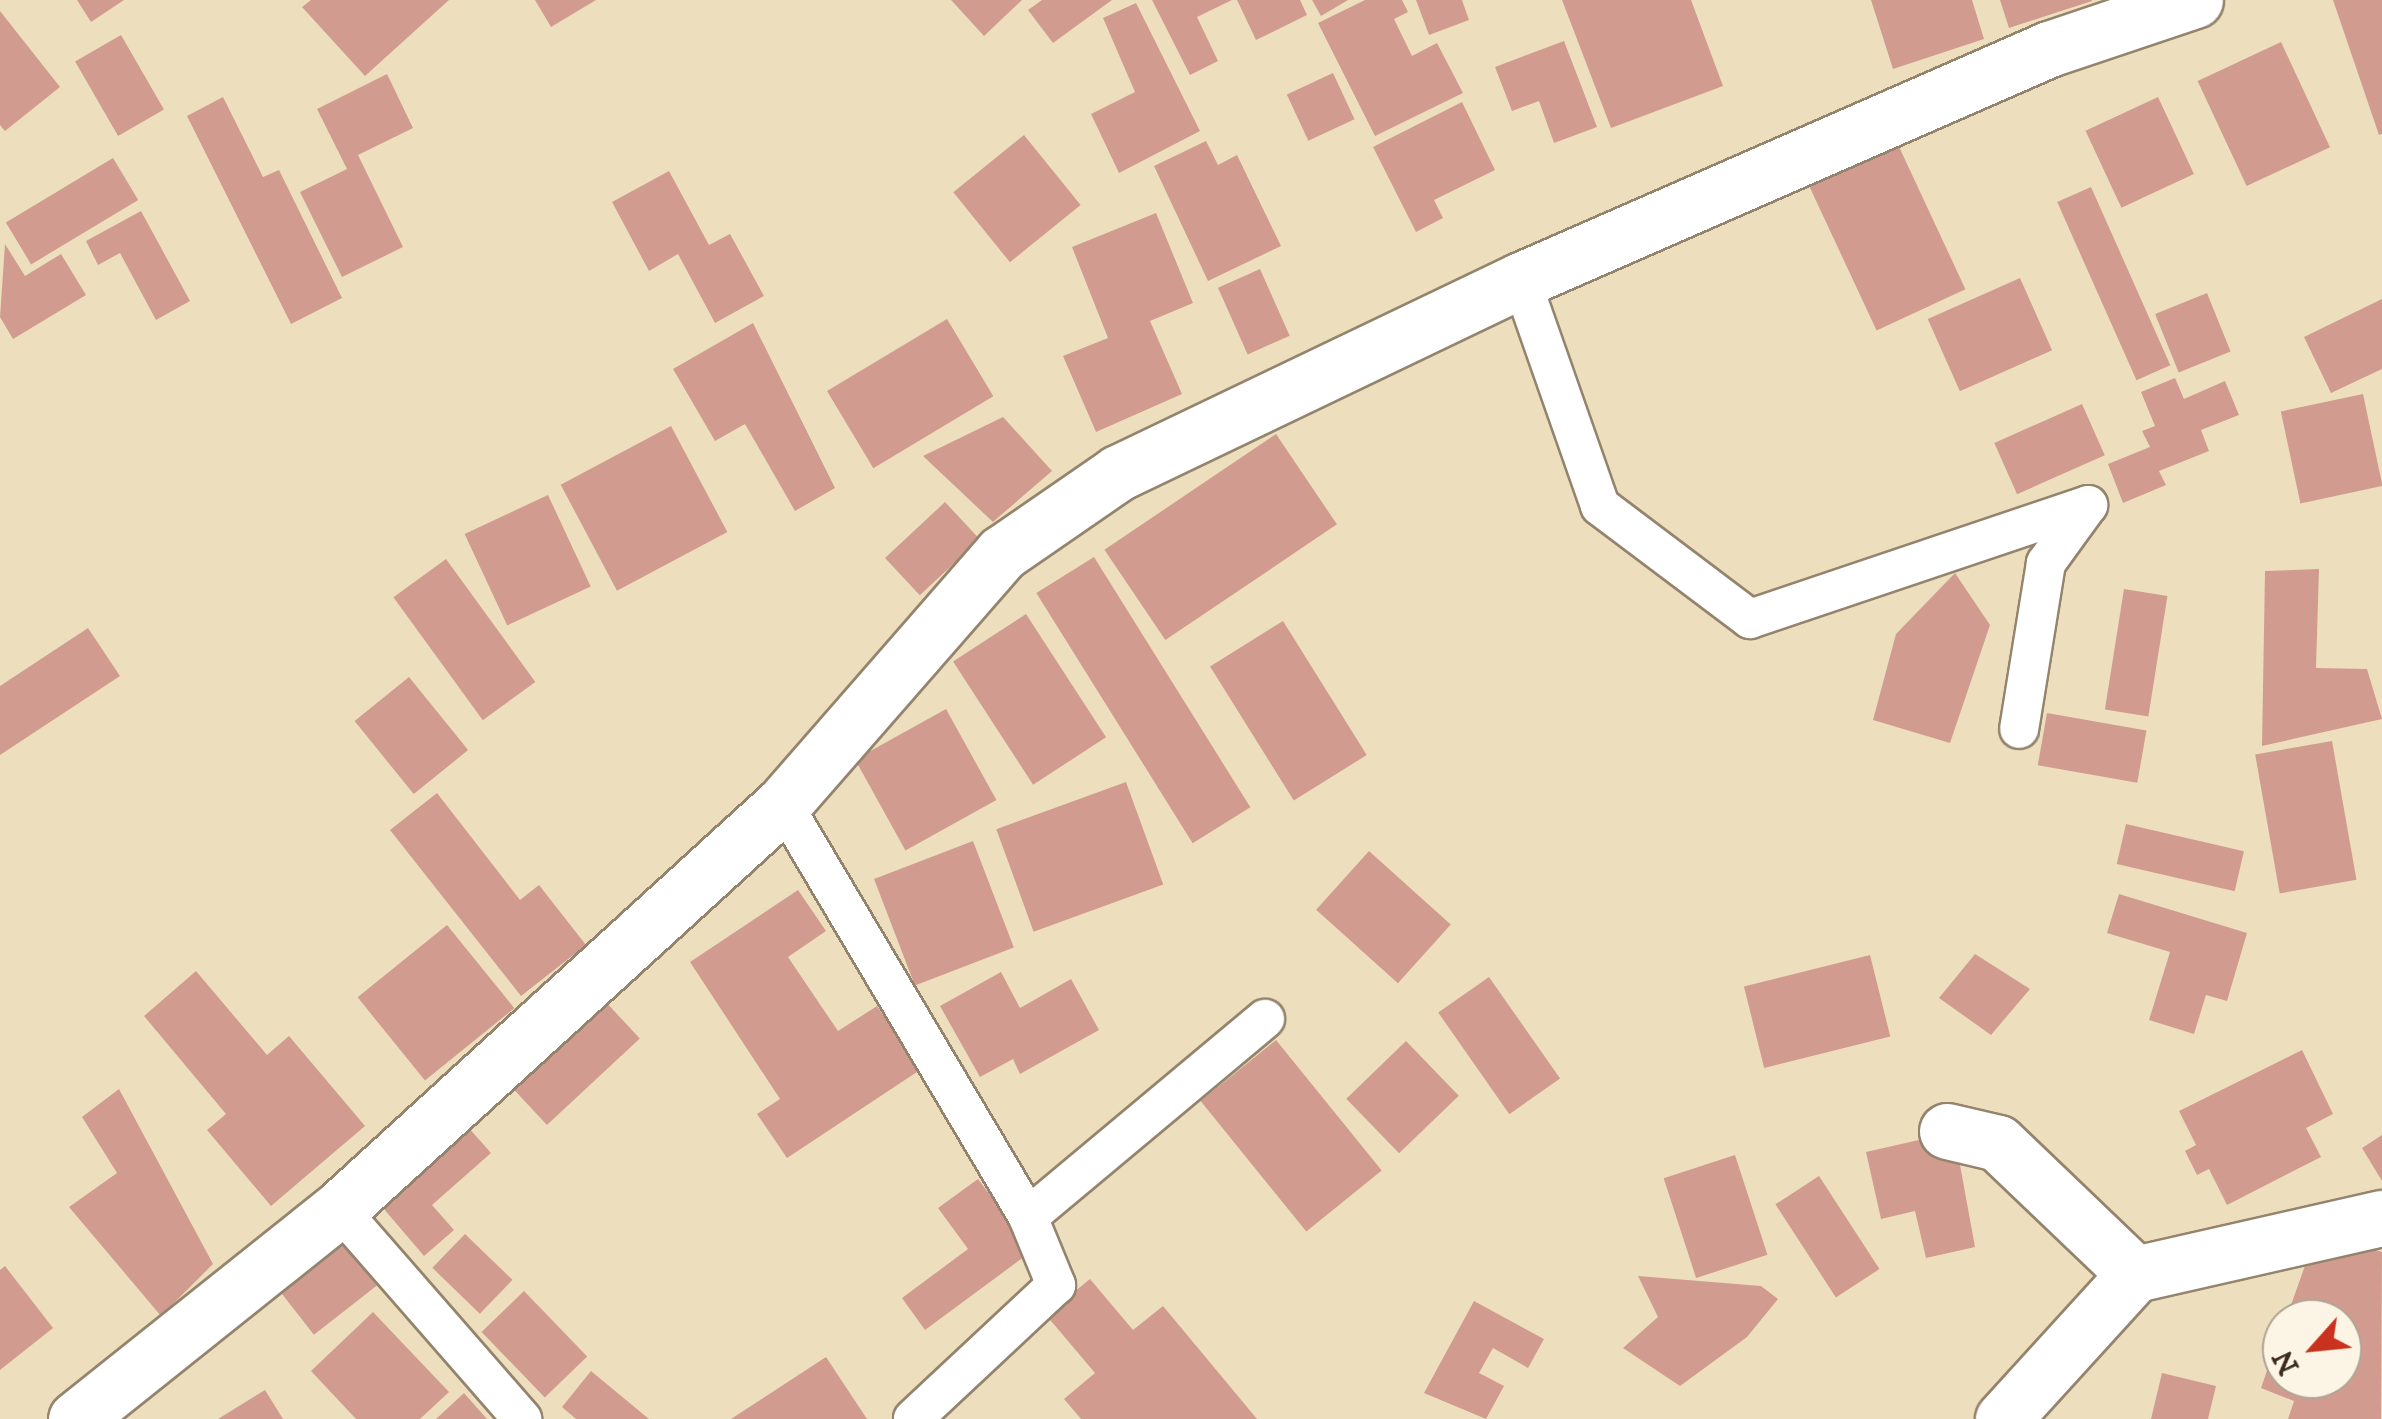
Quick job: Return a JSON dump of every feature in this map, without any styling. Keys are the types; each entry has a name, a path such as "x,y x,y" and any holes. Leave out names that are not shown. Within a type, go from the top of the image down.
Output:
{"street":[{"path":"76,1419 338,1209 782,804 1002,553 1118,473 1521,280 2049,49 2195,0"},
{"path":"1946,1131 1998,1143 2135,1274"},
{"path":"2003,1419 2135,1274 2382,1218"}],"lane":[{"path":"1521,280 1600,506 1750,618 2088,505 2046,563 2019,729"},
{"path":"782,804 1028,1217 1056,1285 913,1419"},
{"path":"1028,1217 1265,1019"},
{"path":"338,1209 522,1419"}],"building":[{"path":"77,0 124,0 91,22"},
{"path":"311,0 449,0 365,76 302,7"},
{"path":"535,0 596,0 551,27"},
{"path":"951,0 1022,0 984,36"},
{"path":"1042,0 1112,0 1053,43 1028,10"},
{"path":"1152,0 1232,0 1197,17 1218,61 1190,75"},
{"path":"1237,0 1300,0 1307,15 1256,40"},
{"path":"1312,0 1348,0 1321,16"},
{"path":"1365,0 1402,0 1408,12 1394,19 1412,56 1437,43 1463,93 1375,136 1318,23"},
{"path":"1416,0 1462,0 1469,20 1429,35"},
{"path":"1562,0 1691,0 1723,86 1611,128"},
{"path":"1871,0 1972,0 1984,39 1893,69"},
{"path":"2000,0 2092,0 2092,1 2009,28"},
{"path":"2333,0 2382,0 2382,134 2379,135"},
{"path":"1136,3 1200,131 1119,173 1091,114 1135,92 1103,18"},
{"path":"0,11 60,87 5,131 0,125"},
{"path":"121,35 164,109 118,136 75,62"},
{"path":"1564,41 1597,127 1554,143 1539,101 1512,111 1495,67"},
{"path":"2281,42 2330,147 2247,186 2198,81"},
{"path":"1333,73 1355,119 1308,141 1287,95"},
{"path":"387,74 413,128 358,155 403,247 342,277 300,192 347,169 317,109"},
{"path":"223,97 263,177 279,170 342,298 291,324 187,116"},
{"path":"2158,97 2194,174 2121,208 2085,131"},
{"path":"1462,102 1495,170 1434,200 1443,218 1416,232 1373,147"},
{"path":"1024,135 1081,205 1010,262 953,192"},
{"path":"1894,136 1965,289 1877,331 1805,177"},
{"path":"1206,141 1218,165 1237,155 1281,246 1208,281 1154,166"},
{"path":"113,158 138,200 31,264 6,222"},
{"path":"669,171 709,245 730,234 764,296 715,323 678,254 649,271 612,202"},
{"path":"2091,187 2170,365 2137,380 2057,202"},
{"path":"141,211 190,301 156,320 120,253 98,265 86,241"},
{"path":"1156,213 1193,303 1150,321 1182,394 1096,432 1063,356 1108,338 1072,247"},
{"path":"5,244 25,276 61,254 86,295 13,339 0,317"},
{"path":"1260,269 1290,336 1248,354 1218,288"},
{"path":"2020,278 2052,350 1960,391 1928,319"},
{"path":"2207,293 2231,351 2179,372 2155,314"},
{"path":"2382,299 2382,369 2331,393 2304,337"},
{"path":"947,319 993,396 873,468 827,391"},
{"path":"753,323 835,488 795,511 745,424 715,441 673,369"},
{"path":"2175,378 2184,399 2225,381 2239,415 2201,430 2209,451 2159,471 2166,485 2123,503 2108,464 2150,447 2142,431 2155,426 2141,392"},
{"path":"2363,394 2382,486 2300,503 2281,411"},
{"path":"2082,404 2105,455 2017,494 1994,443"},
{"path":"1003,417 1052,471 993,522 923,456"},
{"path":"671,426 727,532 617,591 561,485"},
{"path":"1276,434 1337,524 1165,640 1104,550"},
{"path":"548,495 591,587 507,625 465,534"},
{"path":"945,502 980,539 920,595 885,558"},
{"path":"1094,557 1250,807 1193,843 1036,593"},
{"path":"446,559 535,682 483,720 393,597"},
{"path":"2319,569 2316,668 2367,669 2382,719 2262,746 2265,571"},
{"path":"1955,573 1990,625 1950,743 1873,720 1896,634"},
{"path":"2124,589 2167,596 2148,716 2105,709"},
{"path":"1026,614 1106,737 1033,785 953,661"},
{"path":"1283,621 1367,755 1294,801 1210,667"},
{"path":"88,628 120,676 0,755 0,686"},
{"path":"409,677 468,750 414,794 355,721"},
{"path":"946,709 996,800 905,850 855,759"},
{"path":"2047,713 2146,731 2137,783 2038,765"},
{"path":"2332,741 2356,880 2280,893 2255,755"},
{"path":"1126,782 1163,884 1034,932 996,829"},
{"path":"437,793 520,900 539,885 586,945 521,996 390,830"},
{"path":"2126,824 2244,851 2235,891 2117,864"},
{"path":"973,841 1014,947 915,985 874,879"},
{"path":"1369,851 1451,925 1398,983 1316,910"},
{"path":"798,890 826,931 788,957 838,1031 877,1006 920,1070 787,1158 757,1114 780,1099 690,962"},
{"path":"2119,894 2247,933 2227,1001 2206,995 2194,1034 2149,1020 2170,952 2107,933"},
{"path":"447,925 514,1008 425,1081 358,997"},
{"path":"1975,954 2030,989 1991,1035 1939,998"},
{"path":"1870,955 1890,1037 1764,1068 1744,986"},
{"path":"196,971 267,1055 289,1036 365,1126 271,1206 207,1130 226,1114 144,1016"},
{"path":"1001,972 1020,1008 1071,979 1099,1030 1020,1074 1013,1059 980,1077 940,1006"},
{"path":"1489,977 1560,1079 1509,1114 1438,1013"},
{"path":"603,999 640,1038 547,1125 510,1086"},
{"path":"1276,1040 1382,1171 1306,1232 1201,1101"},
{"path":"1406,1041 1459,1096 1399,1153 1346,1099"},
{"path":"2302,1050 2333,1114 2306,1128 2321,1157 2227,1205 2209,1169 2197,1175 2185,1151 2196,1145 2179,1111"},
{"path":"119,1089 213,1264 161,1316 69,1207 117,1173 82,1117"},
{"path":"460,1118 491,1153 432,1205 454,1230 424,1256 372,1195"},
{"path":"1954,1132 1975,1247 1926,1258 1915,1211 1881,1219 1866,1152"},
{"path":"2382,1135 2382,1181 2362,1148"},
{"path":"1735,1155 1767,1255 1696,1278 1664,1178"},
{"path":"1819,1176 1879,1269 1836,1297 1775,1204"},
{"path":"978,1179 1032,1251 925,1330 902,1298 968,1249 938,1208"},
{"path":"332,1228 377,1286 314,1335 269,1277"},
{"path":"2318,1229 2382,1252 2381,1419 2288,1419 2294,1401 2289,1399 2362,1399 2362,1299 2293,1299"},
{"path":"465,1234 512,1280 480,1314 432,1268"},
{"path":"5,1266 53,1328 0,1370 0,1270"},
{"path":"1638,1276 1761,1286 1778,1299 1747,1337 1680,1386 1623,1348 1658,1317"},
{"path":"1090,1279 1133,1330 1163,1306 1257,1419 1081,1419 1064,1399 1095,1373 1046,1315"},
{"path":"524,1291 587,1356 545,1397 482,1332"},
{"path":"1474,1301 1544,1339 1528,1368 1493,1348 1479,1373 1504,1386 1486,1419 1424,1393"},
{"path":"373,1312 449,1392 420,1419 356,1419 311,1371"},
{"path":"826,1357 867,1419 731,1419"},
{"path":"591,1371 649,1419 576,1419 562,1407"},
{"path":"2162,1373 2216,1386 2208,1419 2151,1419"},
{"path":"265,1390 283,1419 218,1419"},
{"path":"464,1393 487,1419 436,1419"}]}
